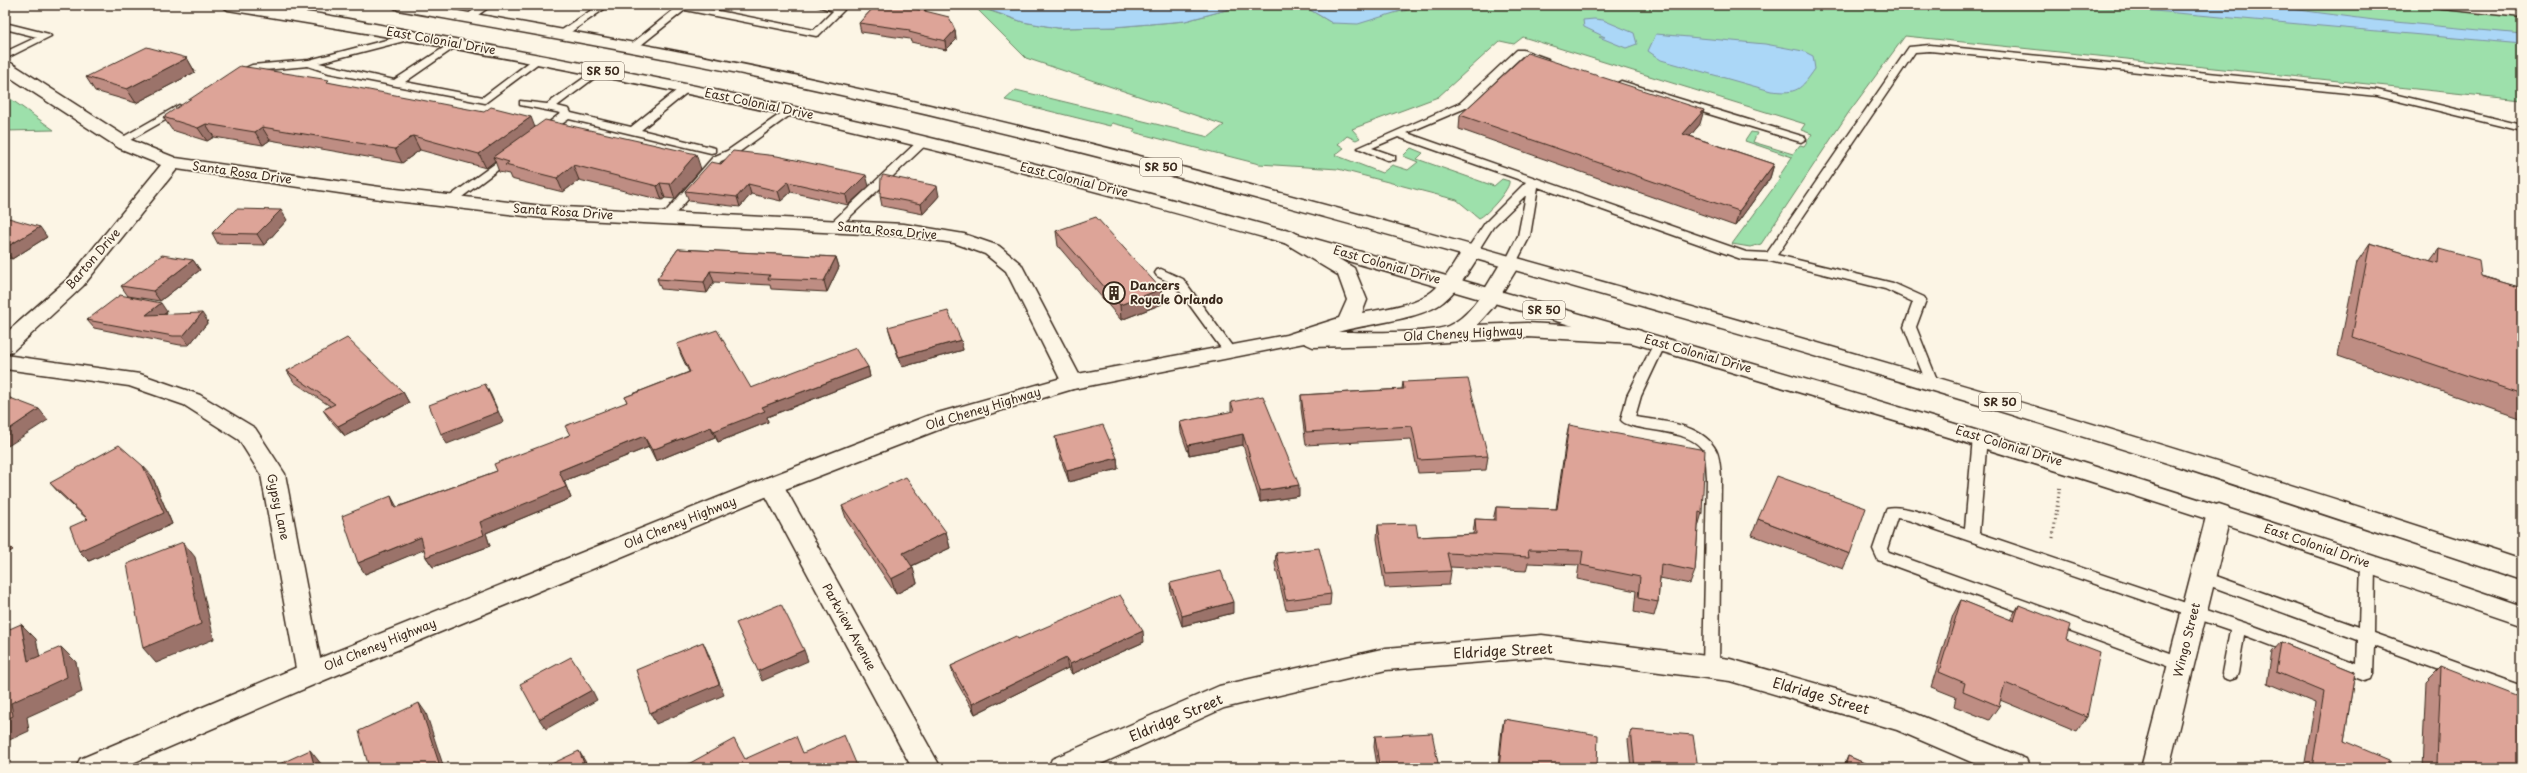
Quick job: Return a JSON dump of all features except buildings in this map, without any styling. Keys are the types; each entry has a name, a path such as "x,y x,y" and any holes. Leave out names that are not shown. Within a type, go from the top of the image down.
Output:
{"main road":[{"name":"East Colonial Drive","path":"228,5 413,36 686,88 924,141 1282,234 1450,284 1660,343 1980,438 2219,513 2522,616"},
{"name":"SR 50","path":"403,5 719,64 1090,149 1511,262 1932,382 2241,478 2522,570"},
{"path":"332,22 374,19 389,20 570,52 633,47"},
{"path":"598,71 631,64 719,64"},
{"name":"Santa Rosa Drive","path":"5,66 121,141 172,163 450,201 543,212 834,226 912,231 957,238 992,250 1014,268 1072,382"},
{"name":"Barton Drive","path":"5,346 76,282 172,163"},
{"path":"1282,234 1347,272 1357,300 1347,322"},
{"name":"Old Cheney Highway","path":"90,768 310,674 772,485 935,422 1072,382 1290,341 1347,322 1388,315 1435,300 1450,284 1472,252"},
{"path":"1453,333 1468,324 1480,312 1511,262"},
{"name":"Old Cheney Highway","path":"1290,341 1417,337 1453,333 1527,330 1637,337"},
{"name":"Gypsy Lane","path":"5,362 132,379 192,400 247,434 273,474 310,674"},
{"name":"Parkview Avenue","path":"772,485 927,768"},
{"name":"Wingo Street","path":"2155,768 2219,513"},
{"name":"Eldridge Street","path":"1062,768 1219,698 1386,659 1542,646 1730,670 1902,720 2016,768"}],"lane":[{"path":"468,18 487,5"},
{"path":"562,34 605,5"},
{"path":"633,47 679,6 816,33 839,10 820,5"},
{"path":"2433,5 2522,14"},
{"path":"5,26 46,36 5,56"},
{"path":"230,78 252,68 309,63 413,36"},
{"path":"396,83 454,44"},
{"path":"1770,257 1912,49 1930,48 2377,93 2522,128"},
{"path":"1391,158 1363,148 1464,106 1520,52 1550,62"},
{"path":"309,63 329,70 485,100 539,59"},
{"path":"549,108 598,71"},
{"path":"1611,80 1801,139"},
{"path":"633,131 686,88"},
{"path":"524,103 565,111 567,115 711,150"},
{"path":"121,141 185,104"},
{"path":"666,218 717,159 730,153 789,111"},
{"path":"535,138 567,115"},
{"path":"1398,133 1745,256 1770,257 1889,286 1920,300 1910,328 1932,382"},
{"path":"834,226 924,141"},
{"path":"450,201 522,148"},
{"path":"1472,252 1489,225 1534,181"},
{"path":"1511,262 1524,236 1534,181"},
{"path":"1161,273 1179,282 1230,352"},
{"path":"1660,343 1634,396 1628,420 1689,434 1706,445 1711,454 1714,476 1711,668"},
{"path":"1971,536 1980,438"},
{"path":"2181,664 1883,556 1880,549 1892,512 1896,511 2238,627 2365,674 2368,563"},
{"path":"2202,577 2522,693"},
{"path":"2230,673 2238,627"}],"path":[{"path":"2053,538 2060,482"}],"green space":[{"path":"973,5 1023,22 1058,28 1114,27 1185,21 1241,6 1302,5 1332,23 1409,10 1420,5 2485,5 2522,9 2522,100 1905,36 1849,112 1761,244 1750,247 1732,244 1780,179 1778,178 1792,157 1745,141 1751,132 1757,133 1753,142 1793,154 1800,145 1804,146 1812,134 1801,130 1805,124 1523,37 1514,44 1500,41 1438,97 1352,129 1360,138 1356,140 1347,136 1338,144 1344,148 1335,155 1382,173 1392,165 1408,170 1418,162 1403,156 1411,148 1423,153 1417,159 1494,186 1502,179 1509,181 1509,184 1498,201 1479,218 1457,200 1338,169 1259,164 1133,132 1135,129 1112,123 1110,126 1005,100 1016,90 1209,137 1224,125 1026,58"},
{"path":"5,95 54,130 5,131"}],"water":[{"path":"975,5 1302,5 1241,6 1185,21 1114,27 1058,28 1023,22"},
{"path":"1302,5 1420,5 1358,24 1332,23"},
{"path":"2087,5 2260,5 2374,20 2522,34 2522,44"},
{"path":"1583,20 1603,20 1634,33 1637,44 1626,48 1599,37 1605,37 1584,27"},
{"path":"1656,34 1765,44 1803,51 1813,56 1815,69 1806,82 1798,89 1787,92 1771,91 1661,60 1648,51"}],"place":[{"name":"Dancers Royale Orlando","path":"1114,293"}]}
